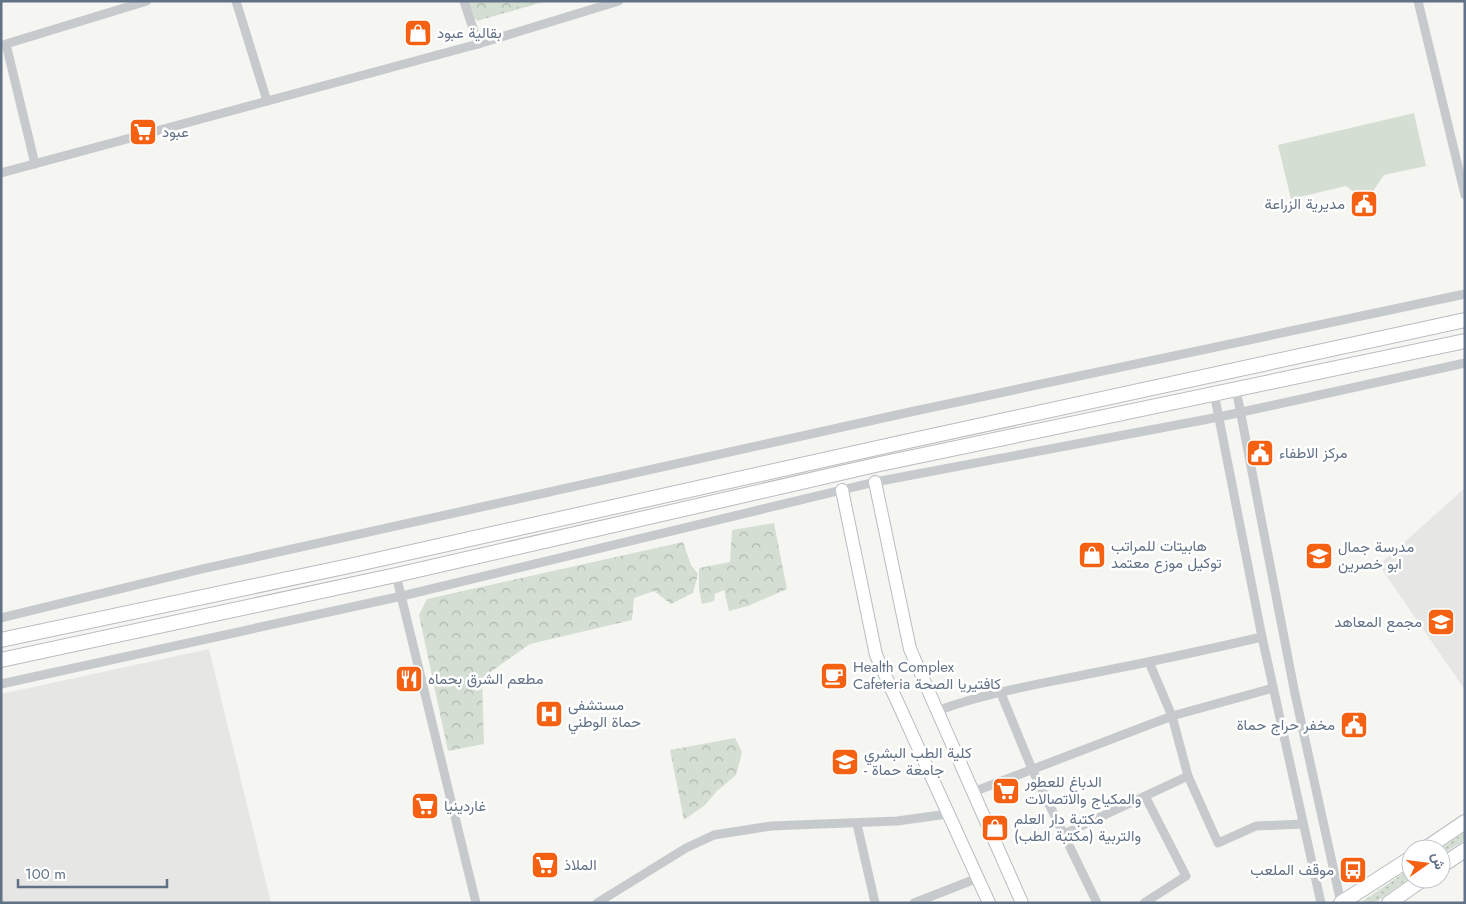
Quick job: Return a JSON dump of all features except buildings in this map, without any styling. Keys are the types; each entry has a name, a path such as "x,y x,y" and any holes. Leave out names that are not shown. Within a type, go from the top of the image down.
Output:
{"main road":[{"path":"1,640 340,568 894,444 1465,320"},
{"path":"1,660 396,575 880,464 1465,341"},
{"path":"875,482 910,649 1022,903"},
{"path":"842,490 876,655 989,903"},
{"path":"1440,839 1465,822"},
{"path":"1451,859 1465,850"},
{"path":"1341,903 1401,864"},
{"path":"1389,903 1409,889"}],"street":[{"path":"35,164 6,44 123,5 148,1"},
{"path":"236,1 267,101"},
{"path":"464,1 478,44"},
{"path":"1,173 478,44 619,1"},
{"path":"1418,1 1465,195"},
{"path":"1,618 212,567 900,414 1465,294"},
{"path":"1,684 402,596 875,482 1219,417 1465,363"},
{"path":"1236,389 1295,694 1341,903"},
{"path":"1214,393 1262,637 1321,903"},
{"path":"396,575 476,903"},
{"path":"937,711 1000,692 1262,637"},
{"path":"1149,662 1172,716 1188,776 1218,843 1256,826 1303,824"},
{"path":"973,792 1172,716 1273,688"},
{"path":"1000,692 1032,769 1097,903"},
{"path":"1064,834 1188,776"},
{"path":"1144,903 1186,876 1146,796"},
{"path":"597,903 686,848 714,835 771,826 857,824 948,814"},
{"path":"857,824 874,903"},
{"path":"914,903 978,878"}],"shaded area":[{"name":"مجمع المعاهد","path":"1465,488 1465,690 1379,565"},
{"path":"209,649 271,903 1,903 1,694"}],"green space":[{"path":"463,1 540,1 468,21"},
{"path":"471,1 547,1 477,21"},
{"path":"1414,113 1426,166 1384,175 1371,194 1362,198 1346,186 1291,199 1278,145"},
{"path":"774,523 787,589 748,606 729,611 724,590 715,594 714,601 702,604 699,590 699,568 730,562 732,530"},
{"path":"683,542 691,565 698,574 693,593 671,604 654,591 634,598 632,620 530,644 482,678 484,744 448,751 419,615 427,599"},
{"path":"735,738 742,752 736,775 717,791 705,805 684,820 670,750"},
{"path":"1465,832 1465,840 1451,849 1451,842"},
{"path":"1401,875 1401,884 1375,903 1360,903"}],"place":[{"name":"بقالية عبود","path":"418,33"},
{"name":"عبود","path":"143,132"},
{"name":"مديرية الزراعة","path":"1364,204"},
{"name":"مركز الاطفاء","path":"1260,453"},
{"name":"هابيتات للمراتب توكيل موزع معتمد","path":"1092,555"},
{"name":"مدرسة جمال ابو خصرين","path":"1319,556"},
{"name":"مجمع المعاهد","path":"1441,622"},
{"name":"Health Complex Cafeteria كافتيريا الصحة","path":"834,676"},
{"name":"مطعم الشرق بحماه","path":"409,679"},
{"name":"مستشفى حماة الوطني","path":"549,714"},
{"name":"مخفر حراج حماة","path":"1354,725"},
{"name":"كلية الطب البشري - جامعة حماة","path":"845,762"},
{"name":"الدباغ للعطور والمكياج والاتصالات","path":"1006,791"},
{"name":"غاردينيا","path":"425,806"},
{"name":"مكتبة دار العلم والتربية (مكتبة الطب)","path":"995,828"},
{"name":"الملاذ","path":"545,865"},
{"name":"موقف الملعب","path":"1353,870"}]}
